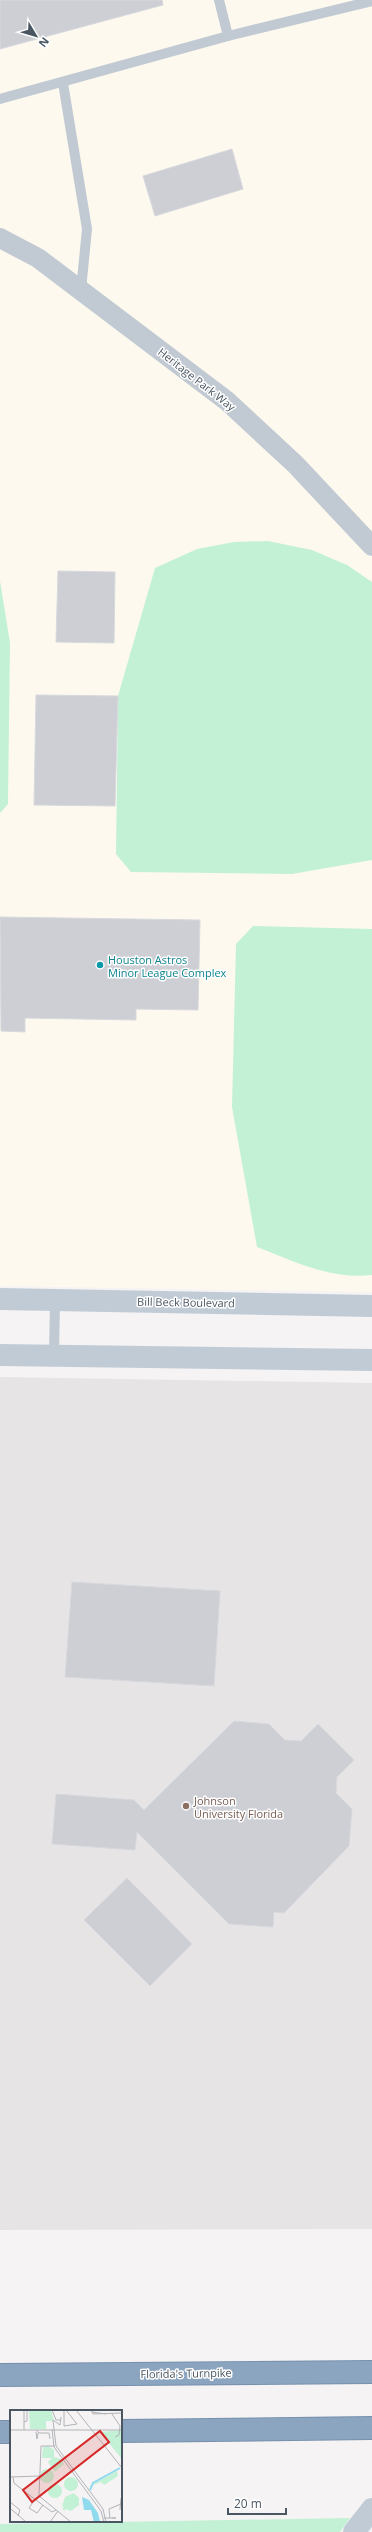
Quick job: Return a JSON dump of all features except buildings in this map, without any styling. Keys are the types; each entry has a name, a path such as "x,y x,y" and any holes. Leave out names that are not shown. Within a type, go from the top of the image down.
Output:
{"highway":[{"name":"Florida's Turnpike","path":"0,2375 372,2372"},
{"path":"122,2431 372,2428"}],"street":[{"name":"Heritage Park Way","path":"0,238 38,258 227,401 295,464 372,546"},
{"name":"Bill Beck Boulevard","path":"0,1299 372,1306"},
{"path":"0,1355 372,1360"},
{"path":"354,2532 372,2509"}],"lane":[{"path":"219,0 228,36"},
{"path":"0,99 63,83 228,36 372,1"},
{"path":"63,83 87,229 81,290"},
{"path":"54,1356 55,1300"}],"shaded area":[{"path":"0,0 372,0 372,1292 0,1286"},
{"name":"Johnson University Florida","path":"0,1377 372,1383 372,2229 0,2230"}],"green space":[{"path":"268,541 312,550 347,565 372,582 372,860 292,874 131,872 116,854 118,696 155,568 197,549 234,542"},
{"path":"0,581 10,643 8,804 0,813"},
{"path":"253,926 372,929 372,1275 342,1275 328,1272 313,1268 257,1247 232,1107 236,944"},
{"path":"350,2518 340,2532 0,2532 0,2524"}],"place":[{"name":"Houston Astros Minor League Complex","path":"100,965"},
{"name":"Johnson University Florida","path":"186,1806"}]}
